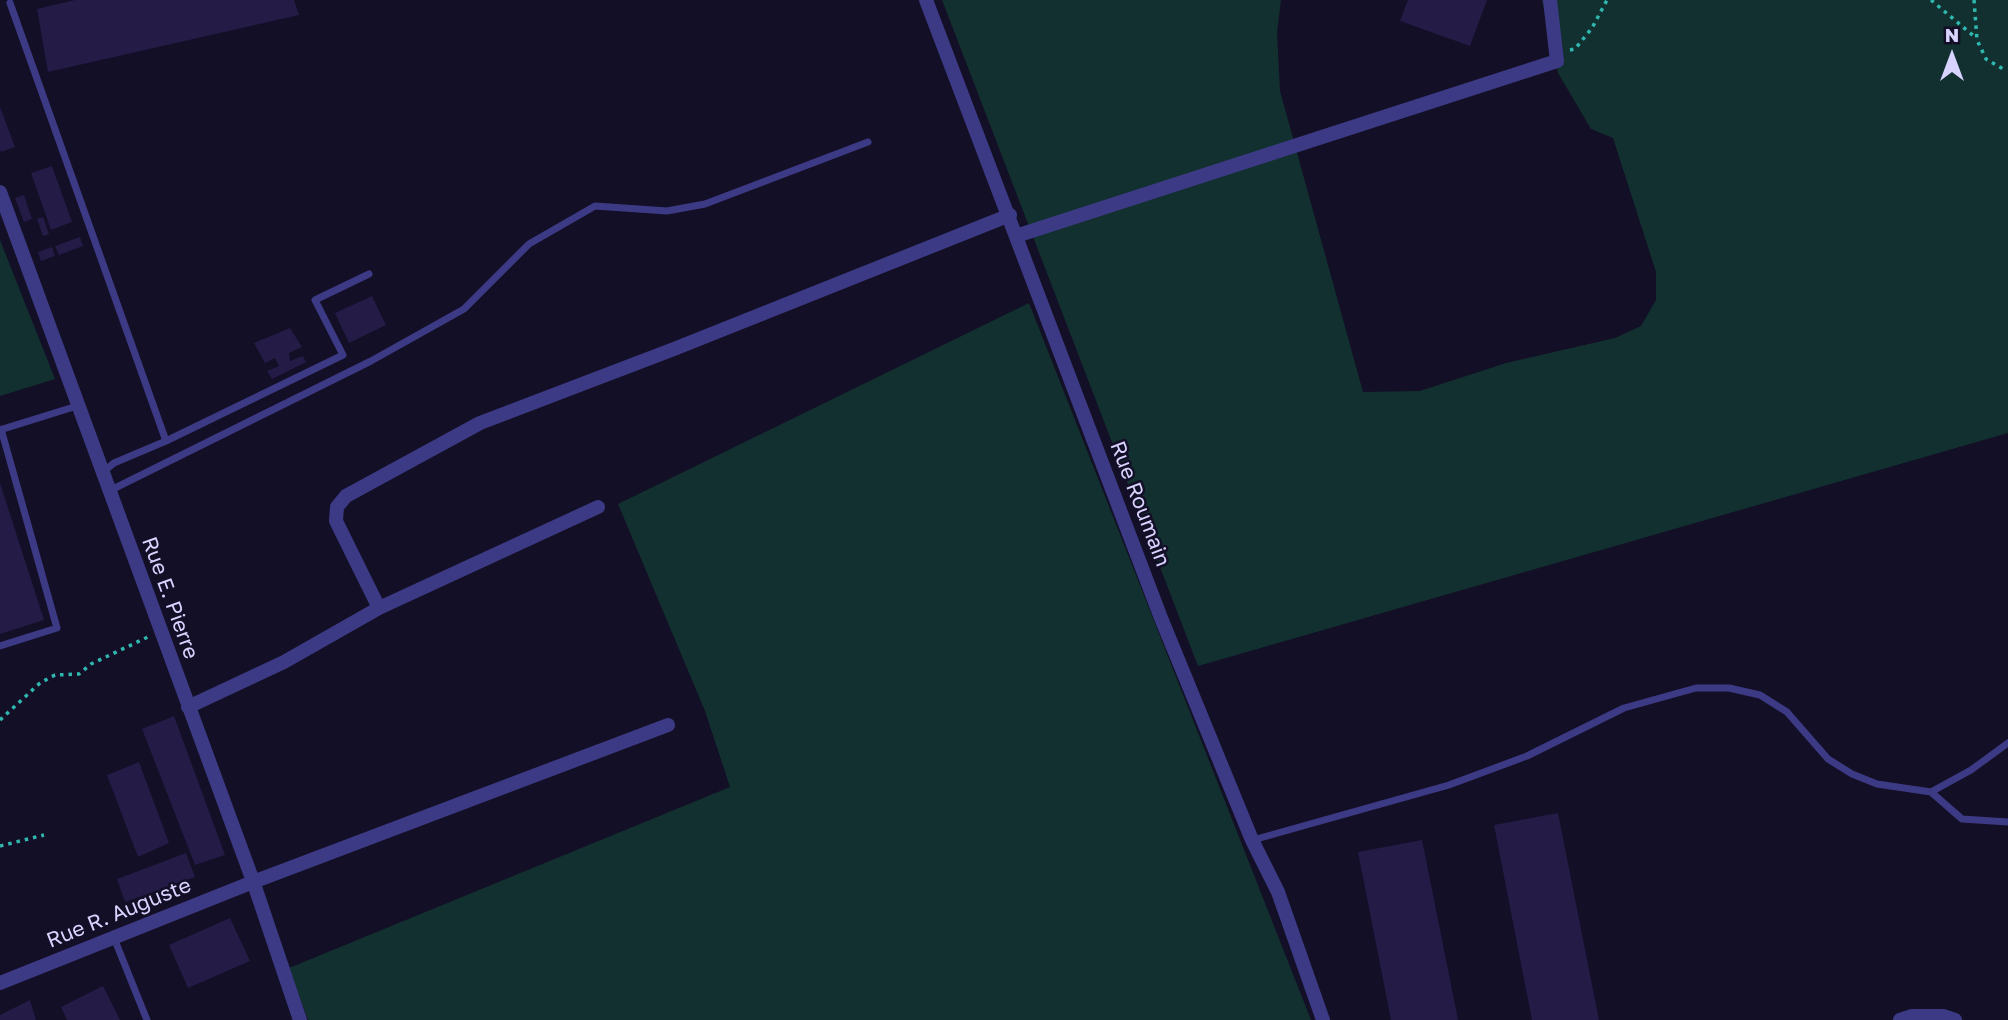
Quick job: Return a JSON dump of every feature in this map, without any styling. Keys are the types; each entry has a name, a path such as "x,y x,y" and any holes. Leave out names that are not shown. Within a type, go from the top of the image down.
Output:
{"street":[{"name":"Rue Roumain","path":"926,0 1161,618 1252,840 1278,892 1323,1020"},
{"path":"1016,236 1557,61 1550,0"},
{"name":"Rue E. Pierre","path":"0,192 253,882 300,1020"},
{"path":"379,608 336,521 337,507 346,496 480,423 700,339 1010,215"},
{"path":"188,707 284,662 379,608 598,507"},
{"name":"Rue R. Auguste","path":"0,983 253,882 668,725"},
{"path":"1900,1020 1912,1016 1943,1016 1955,1020"}],"lane":[{"path":"10,3 166,441"},
{"path":"109,491 371,361 464,309 529,244 595,206 667,211 705,204 868,142"},
{"path":"102,472 114,463 166,441 343,355 315,300 369,274"},
{"path":"0,646 57,628 0,429 77,406"},
{"path":"1252,840 1448,785 1527,757 1624,708 1696,688 1729,688 1760,695 1787,712 1828,759 1852,774 1877,784 1931,792 1962,819 2008,822"},
{"path":"1931,792 1979,765 2008,743"},
{"path":"114,937 147,1020"}],"path":[{"path":"1556,53 1575,49 1607,0"},
{"path":"1931,0 1978,40"},
{"path":"1974,0 1978,40 1986,59 2006,70"},
{"path":"0,720 40,683 55,675 79,674 91,664 159,631"},
{"path":"0,846 44,835"}],"green space":[{"path":"942,0 1281,0 1277,33 1280,91 1363,392 1420,391 1506,363 1615,338 1641,326 1656,300 1656,272 1613,138 1591,129 1558,73 1542,0 2008,0 2008,433 1198,666"},
{"path":"0,240 55,379 0,396"},
{"path":"1029,303 1311,1020 308,1020 289,968 730,787 705,711 618,504"}],"building":[{"path":"75,0 294,0 299,15 48,72 37,9"},
{"path":"1408,0 1487,0 1470,46 1400,21"},
{"path":"0,107 15,147 1,152 0,149"},
{"path":"52,166 72,222 51,230 31,173"},
{"path":"24,195 32,219 24,222 15,198"},
{"path":"43,217 49,234 43,236 37,219"},
{"path":"80,237 83,246 59,255 55,246"},
{"path":"52,247 55,256 41,261 38,252"},
{"path":"372,296 386,325 349,343 335,313"},
{"path":"290,328 302,347 289,353 290,361 303,356 306,362 272,379 267,371 279,366 275,358 265,363 254,343"},
{"path":"0,483 44,620 0,634"},
{"path":"174,716 225,855 195,865 142,729"},
{"path":"139,762 169,843 138,857 107,775"},
{"path":"1558,813 1599,1020 1532,1020 1494,825"},
{"path":"1422,840 1458,1020 1391,1020 1358,852"},
{"path":"186,853 195,877 125,902 117,879"},
{"path":"230,918 250,961 188,988 169,945"},
{"path":"103,986 120,1020 67,1020 61,1007"},
{"path":"30,1000 36,1020 0,1020 0,1015"}]}
